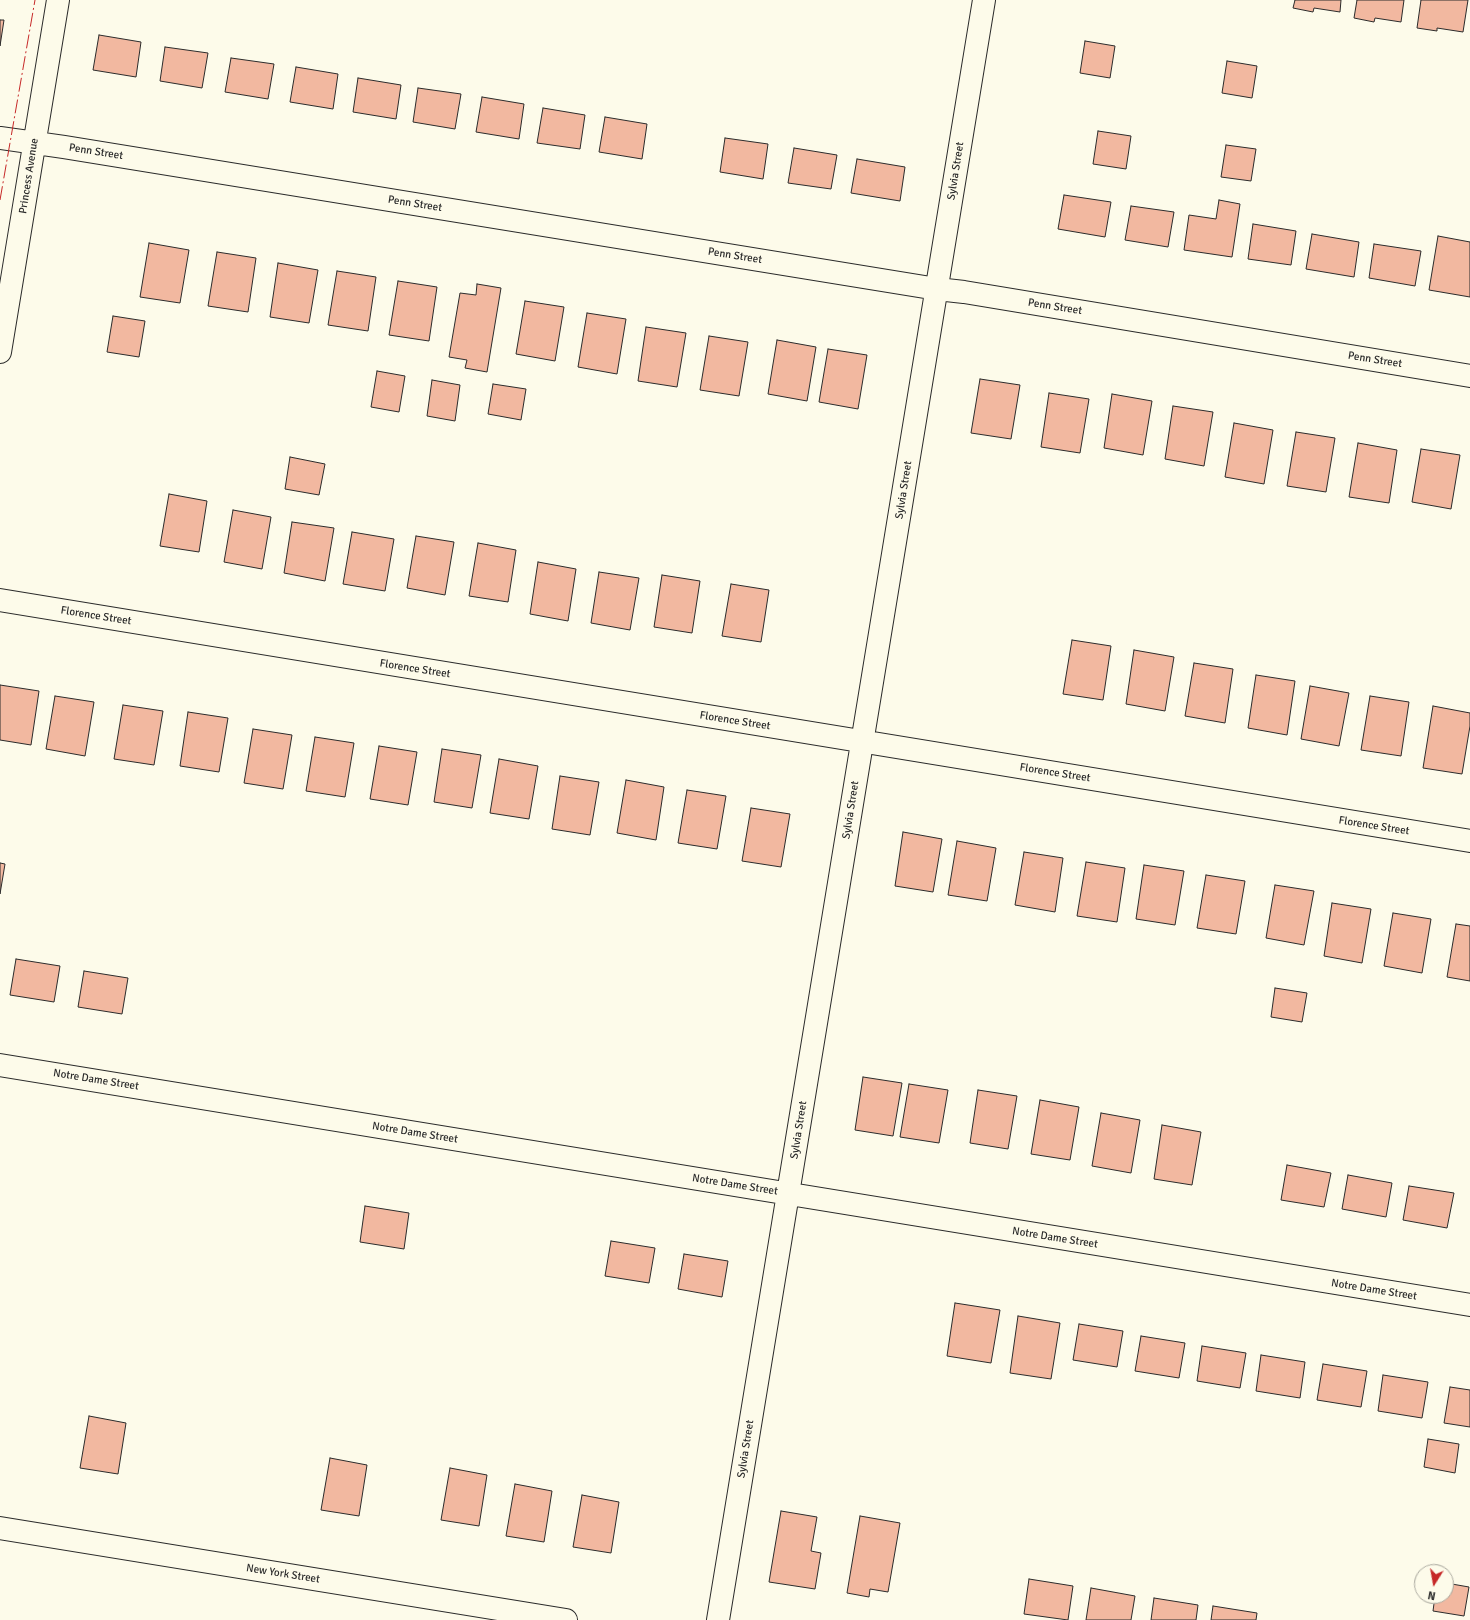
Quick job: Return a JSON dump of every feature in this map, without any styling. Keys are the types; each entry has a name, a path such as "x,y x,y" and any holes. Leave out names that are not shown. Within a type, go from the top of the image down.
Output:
{"street":[{"name":"Princess Avenue","path":"0,352 58,0"},
{"name":"Sylvia Street","path":"718,1620 984,0"},
{"name":"Penn Street","path":"0,138 35,142 937,289 980,294 1470,376"},
{"name":"Florence Street","path":"0,600 1470,841"},
{"name":"Notre Dame Street","path":"0,1065 1470,1306"},
{"name":"New York Street","path":"0,1528 566,1620"}],"building":[{"path":"1295,0 1341,0 1340,12 1314,8 1313,12 1293,8"},
{"path":"1357,0 1404,0 1401,22 1375,18 1374,22 1354,18"},
{"path":"1421,0 1468,0 1463,32 1437,28 1437,31 1417,28"},
{"path":"0,20 4,20 0,46"},
{"path":"99,35 141,42 136,77 93,70"},
{"path":"1085,41 1115,46 1110,78 1080,73"},
{"path":"165,47 208,53 202,88 160,81"},
{"path":"231,58 274,64 268,99 225,92"},
{"path":"1227,61 1257,66 1252,98 1222,93"},
{"path":"296,67 338,74 333,109 290,102"},
{"path":"358,78 401,85 396,119 353,112"},
{"path":"418,88 461,94 455,129 413,122"},
{"path":"482,97 524,104 519,139 476,132"},
{"path":"543,108 585,115 580,149 537,143"},
{"path":"605,117 647,124 642,159 599,152"},
{"path":"1098,131 1131,136 1126,169 1093,164"},
{"path":"725,138 768,144 763,179 720,172"},
{"path":"1226,145 1256,149 1251,181 1221,177"},
{"path":"794,148 837,155 831,189 788,183"},
{"path":"857,159 905,167 900,201 851,193"},
{"path":"1064,195 1111,202 1105,237 1058,229"},
{"path":"1219,200 1240,204 1232,257 1184,250 1189,215 1216,219"},
{"path":"1131,206 1174,212 1168,247 1125,240"},
{"path":"1253,224 1296,231 1291,265 1248,259"},
{"path":"1312,234 1359,242 1354,277 1306,269"},
{"path":"1438,236 1470,242 1470,297 1429,290"},
{"path":"149,243 189,250 180,303 140,297"},
{"path":"1374,244 1421,251 1415,286 1369,278"},
{"path":"217,252 256,258 248,312 208,306"},
{"path":"278,263 318,270 309,323 270,317"},
{"path":"337,271 376,277 368,331 328,325"},
{"path":"398,281 437,287 429,341 389,335"},
{"path":"477,284 501,288 487,372 465,368 467,360 449,357 460,293 476,295"},
{"path":"525,301 564,307 555,361 516,354"},
{"path":"587,313 626,319 617,374 578,367"},
{"path":"113,316 145,321 139,357 107,352"},
{"path":"646,327 686,333 677,387 638,381"},
{"path":"709,336 748,342 739,396 700,390"},
{"path":"777,340 816,347 807,401 768,394"},
{"path":"828,349 867,355 858,409 819,402"},
{"path":"377,371 405,376 399,412 371,407"},
{"path":"980,379 1020,385 1011,439 971,433"},
{"path":"432,380 460,385 455,421 427,416"},
{"path":"493,384 526,389 521,420 488,414"},
{"path":"1049,393 1089,399 1080,453 1041,447"},
{"path":"1112,394 1152,401 1143,455 1104,448"},
{"path":"1173,406 1213,412 1204,466 1165,459"},
{"path":"1234,423 1273,430 1264,484 1225,477"},
{"path":"1296,432 1335,438 1326,492 1287,486"},
{"path":"1358,443 1397,450 1389,503 1349,497"},
{"path":"1421,449 1460,455 1451,509 1412,502"},
{"path":"290,457 325,464 319,495 285,489"},
{"path":"169,494 207,501 199,552 160,546"},
{"path":"233,510 271,517 262,569 224,562"},
{"path":"292,522 334,528 325,581 284,573"},
{"path":"352,532 394,539 385,591 343,584"},
{"path":"416,536 454,542 445,595 407,588"},
{"path":"478,543 516,550 508,602 469,596"},
{"path":"538,562 576,569 568,621 530,614"},
{"path":"599,572 639,578 630,630 591,623"},
{"path":"662,575 700,581 692,633 654,627"},
{"path":"731,584 769,590 761,642 722,636"},
{"path":"1072,640 1111,646 1103,700 1063,694"},
{"path":"1134,650 1174,657 1165,711 1126,704"},
{"path":"1194,663 1233,669 1225,723 1185,716"},
{"path":"1256,675 1295,681 1287,735 1248,728"},
{"path":"0,685 39,691 31,745 0,740"},
{"path":"1310,686 1349,693 1339,746 1301,739"},
{"path":"55,696 94,702 85,756 46,749"},
{"path":"1370,696 1409,702 1401,756 1361,750"},
{"path":"123,705 163,711 154,765 114,759"},
{"path":"1433,706 1470,713 1470,726 1462,774 1423,768"},
{"path":"188,712 228,718 219,772 180,766"},
{"path":"253,729 292,735 283,789 244,783"},
{"path":"315,737 354,743 345,797 306,791"},
{"path":"379,746 417,752 408,805 370,799"},
{"path":"442,749 481,755 472,808 434,802"},
{"path":"499,759 538,766 529,819 490,813"},
{"path":"560,776 599,782 590,835 552,829"},
{"path":"626,780 664,787 656,840 617,833"},
{"path":"687,790 726,796 717,849 678,843"},
{"path":"751,808 790,814 781,867 742,861"},
{"path":"903,832 942,839 933,892 895,886"},
{"path":"957,841 996,848 987,901 948,895"},
{"path":"1024,852 1063,858 1055,912 1015,905"},
{"path":"1086,862 1125,868 1117,922 1077,916"},
{"path":"0,863 5,864 0,894"},
{"path":"1144,865 1184,871 1175,925 1136,919"},
{"path":"1206,875 1245,881 1236,934 1197,928"},
{"path":"1275,885 1314,891 1304,945 1266,938"},
{"path":"1332,903 1371,909 1362,963 1324,956"},
{"path":"1393,913 1431,919 1422,973 1384,966"},
{"path":"1456,924 1470,926 1470,981 1447,977"},
{"path":"16,959 60,966 54,1002 10,995"},
{"path":"84,971 128,978 122,1014 78,1007"},
{"path":"1275,988 1307,993 1302,1022 1271,1017"},
{"path":"863,1077 902,1083 893,1136 855,1130"},
{"path":"909,1084 948,1090 939,1143 900,1137"},
{"path":"978,1090 1017,1096 1008,1149 970,1143"},
{"path":"1040,1100 1079,1107 1070,1160 1031,1154"},
{"path":"1101,1113 1140,1120 1131,1173 1092,1166"},
{"path":"1162,1125 1201,1132 1192,1185 1154,1179"},
{"path":"1287,1165 1331,1173 1324,1207 1281,1200"},
{"path":"1348,1175 1392,1183 1386,1217 1342,1209"},
{"path":"1409,1186 1454,1193 1447,1228 1403,1220"},
{"path":"365,1206 409,1213 404,1249 360,1242"},
{"path":"611,1241 655,1248 649,1283 605,1276"},
{"path":"684,1254 728,1261 722,1297 678,1289"},
{"path":"955,1303 1000,1310 991,1363 947,1356"},
{"path":"1018,1316 1060,1323 1051,1379 1010,1373"},
{"path":"1079,1324 1123,1331 1117,1367 1073,1360"},
{"path":"1141,1336 1185,1343 1179,1378 1135,1371"},
{"path":"1202,1346 1246,1353 1240,1388 1197,1381"},
{"path":"1261,1355 1305,1362 1300,1398 1256,1391"},
{"path":"1323,1364 1367,1371 1361,1407 1317,1400"},
{"path":"1383,1375 1428,1382 1422,1418 1378,1411"},
{"path":"1450,1387 1470,1390 1470,1427 1444,1423"},
{"path":"89,1416 126,1423 118,1474 80,1468"},
{"path":"1428,1439 1459,1444 1455,1473 1424,1467"},
{"path":"330,1458 367,1465 359,1516 321,1510"},
{"path":"450,1468 487,1475 479,1526 441,1520"},
{"path":"515,1484 552,1491 544,1542 506,1536"},
{"path":"582,1495 619,1502 611,1553 573,1547"},
{"path":"781,1511 817,1517 811,1551 821,1553 815,1589 769,1582"},
{"path":"860,1516 900,1523 888,1592 870,1589 869,1597 847,1593"},
{"path":"1029,1579 1073,1586 1068,1620 1024,1614"},
{"path":"1454,1584 1469,1587 1464,1616 1433,1611 1434,1604 1454,1604"},
{"path":"1091,1588 1135,1596 1131,1620 1086,1620"},
{"path":"1154,1598 1198,1605 1196,1620 1151,1620"},
{"path":"1213,1606 1257,1613 1256,1620 1211,1620"}],"power":[{"path":"0,200 35,0"}]}
